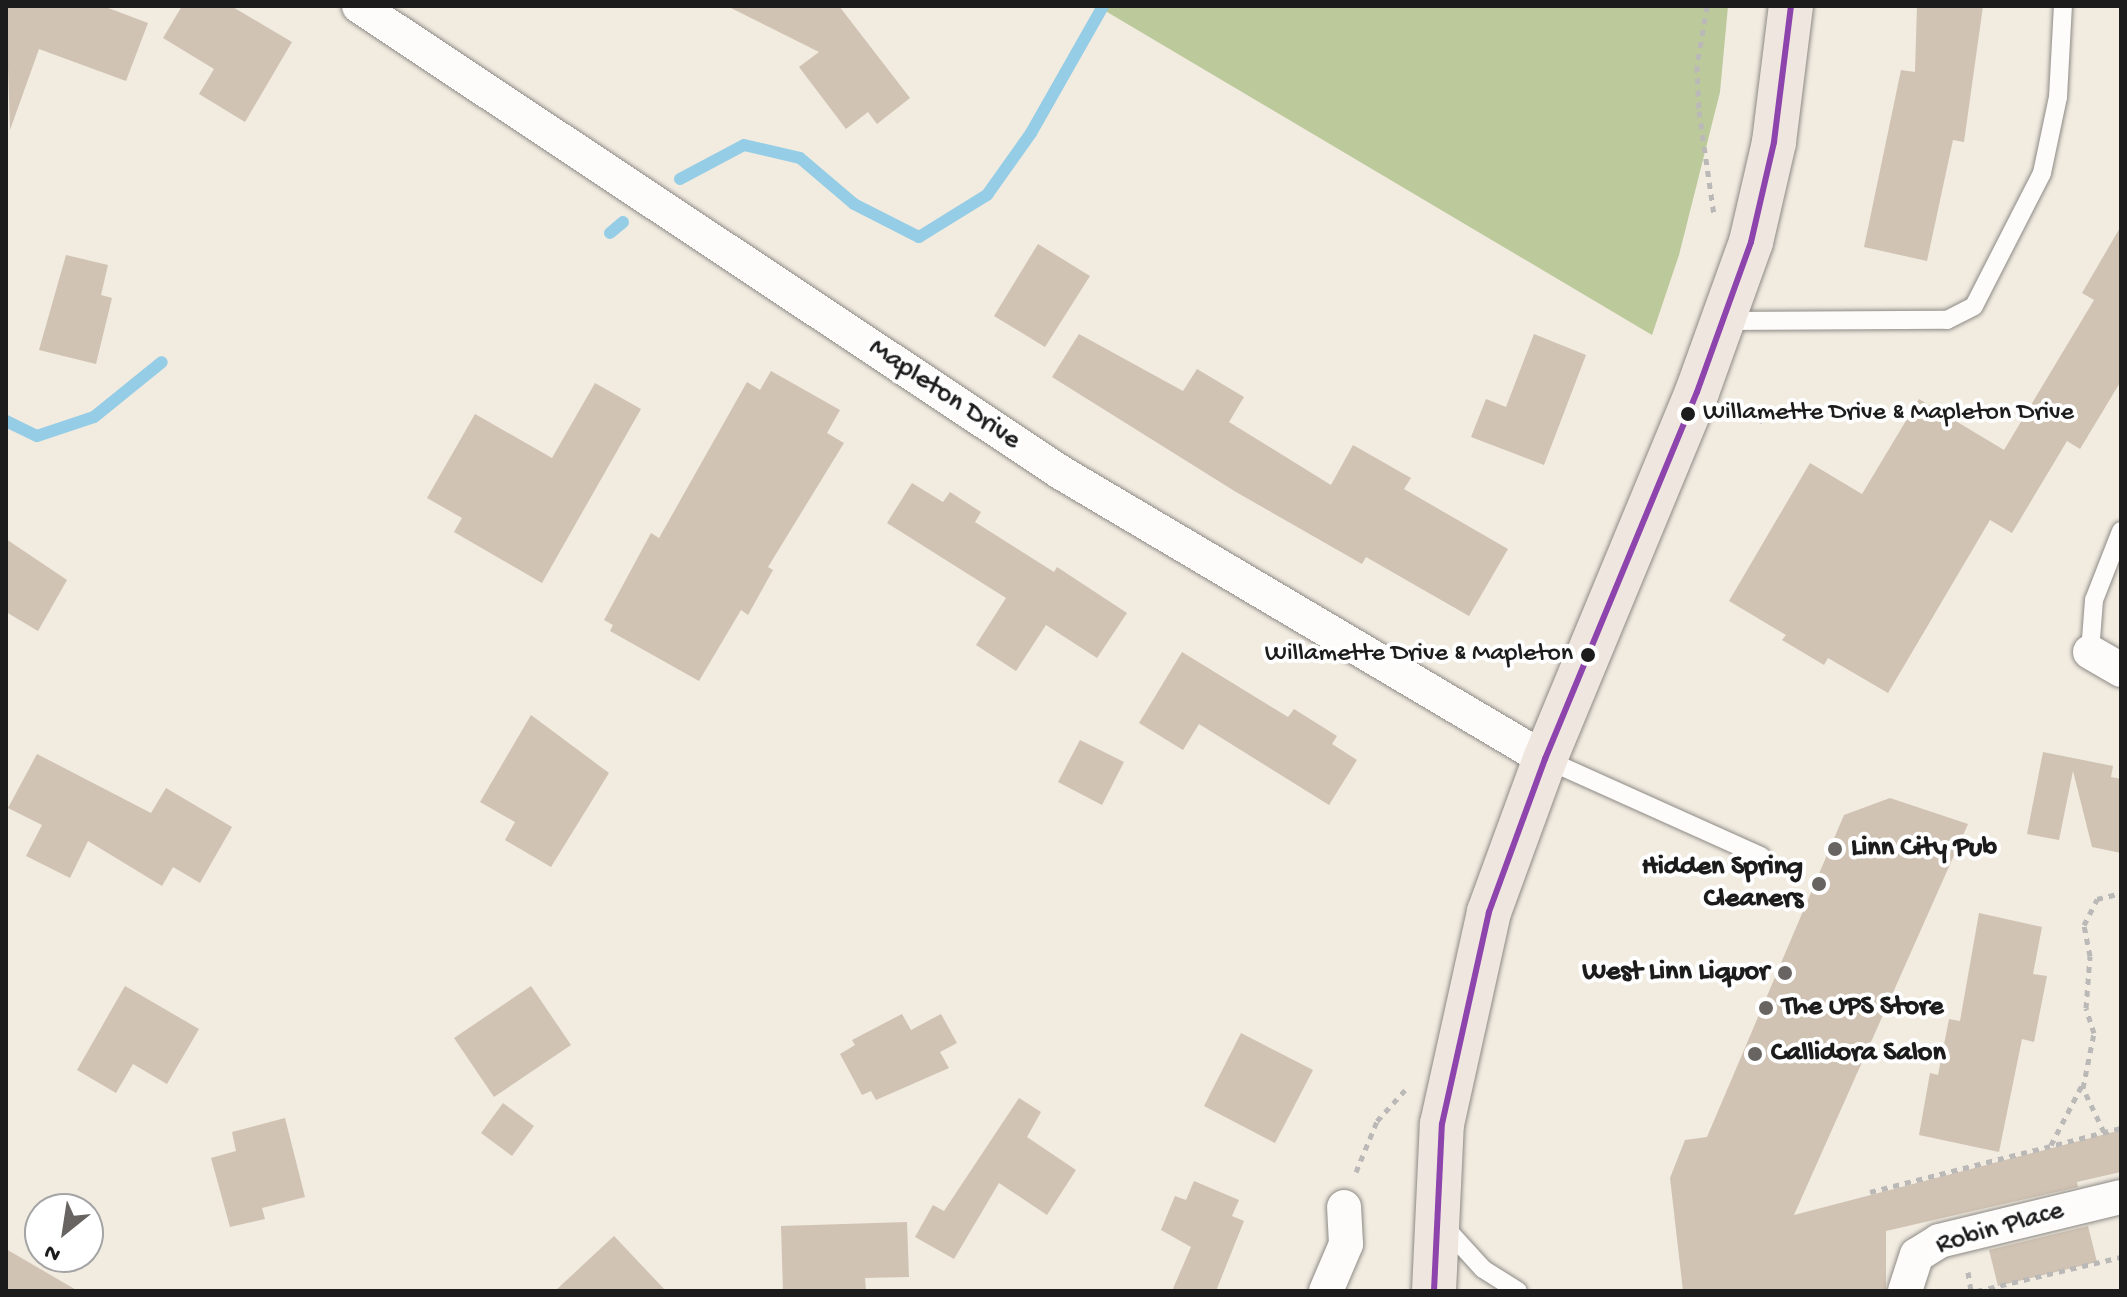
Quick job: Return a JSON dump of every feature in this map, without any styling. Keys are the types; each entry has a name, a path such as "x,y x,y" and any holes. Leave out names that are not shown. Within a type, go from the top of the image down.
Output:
{"main road":[{"path":"1434,1291 1434,1215 1456,1043 1489,912 1545,759 1724,321 1751,242 1774,142 1791,6"}],"street":[{"name":"Mapleton Drive","path":"359,6 1060,472 1545,759"},
{"path":"2090,652 2121,670"},
{"name":"Robin Place","path":"1905,1291 1917,1255 1939,1241 2121,1197"},
{"path":"1326,1291 1346,1244 1344,1207"}],"lane":[{"path":"1724,321 1947,320 1974,306 2042,173 2058,97 2063,6"},
{"path":"2090,652 2094,600 2121,531"},
{"path":"1545,759 1761,856"},
{"path":"1434,1215 1483,1269 1518,1291"}],"path":[{"path":"1707,6 1697,66 1699,111 1716,221"},
{"path":"2050,1146 2084,1083 2094,1033 2086,1008 2090,956 2084,925 2097,899 2121,893"},
{"path":"1344,1207 1377,1121 1456,1043"},
{"path":"2084,1083 2104,1132"},
{"path":"1870,1192 2121,1128"},
{"path":"1977,1291 2121,1257"}],"green space":[{"path":"1097,6 1728,6 1720,92 1679,255 1652,335"}],"building":[{"path":"6,6 103,6 148,23 126,81 39,49 10,130"},
{"path":"182,6 231,6 292,42 245,122 199,94 214,69 163,38"},
{"path":"727,6 839,6 910,98 877,124 868,112 846,129 799,67 819,52"},
{"path":"1917,6 1983,6 1964,142 1953,140 1927,261 1864,247 1901,70 1915,72"},
{"path":"2121,226 2121,381 2080,449 2067,441 2012,533 1990,520 1888,693 1828,658 1824,665 1782,640 1786,635 1729,601 1810,463 1862,494 1919,399 2004,450 2094,300 2082,293"},
{"path":"1038,244 1090,276 1045,347 994,316"},
{"path":"66,255 108,265 101,295 112,298 96,364 39,350"},
{"path":"1079,334 1183,391 1197,369 1244,397 1229,422 1331,485 1353,445 1411,478 1404,489 1508,549 1469,616 1366,557 1362,564 1236,492 1052,377"},
{"path":"1534,334 1586,355 1544,465 1471,437 1486,399 1506,407"},
{"path":"771,371 840,410 827,433 844,443 768,567 773,570 748,615 741,610 699,681 610,631 613,625 604,620 651,533 659,538 747,382 760,390"},
{"path":"595,383 641,409 542,583 454,532 462,518 427,498 475,414 552,458"},
{"path":"912,483 943,502 950,492 981,512 975,522 1054,572 1057,567 1127,613 1097,658 1046,625 1016,671 976,645 1006,598 887,523"},
{"path":"6,539 67,580 38,631 6,612"},
{"path":"1182,652 1288,717 1294,709 1337,736 1332,744 1357,760 1329,805 1199,724 1183,750 1139,723"},
{"path":"531,715 609,773 551,867 505,840 515,822 480,802"},
{"path":"1080,740 1124,762 1102,805 1058,782"},
{"path":"2043,752 2113,766 2111,777 2121,779 2121,853 2092,847 2073,771 2059,840 2027,834"},
{"path":"37,754 151,813 166,788 232,827 200,883 173,867 162,886 88,841 70,878 26,856 42,825 8,808"},
{"path":"1890,798 1968,824 1794,1215 2121,1130 2121,1172 2077,1182 2078,1187 1886,1231 1886,1291 1683,1291 1670,1178 1685,1140 1707,1137 1844,815"},
{"path":"1979,913 2042,927 2033,974 2047,976 2034,1042 2022,1039 1999,1152 1919,1135 1930,1073 1938,1075 1949,1019 1960,1021"},
{"path":"125,986 199,1029 167,1084 133,1064 116,1093 77,1070"},
{"path":"531,986 571,1045 494,1097 454,1038"},
{"path":"902,1014 911,1030 941,1014 957,1043 940,1052 949,1068 876,1100 871,1091 862,1095 840,1054 855,1045 852,1040"},
{"path":"1241,1033 1313,1070 1275,1143 1204,1106"},
{"path":"1019,1098 1041,1112 1027,1137 1076,1170 1047,1215 999,1183 954,1259 915,1237 933,1205 944,1211"},
{"path":"503,1103 534,1126 512,1156 481,1133"},
{"path":"285,1118 305,1197 262,1208 265,1219 230,1227 211,1158 236,1151 232,1132"},
{"path":"1194,1181 1239,1200 1232,1216 1244,1221 1216,1291 1172,1291 1191,1247 1161,1230 1175,1196 1186,1200"},
{"path":"907,1222 909,1277 865,1278 866,1291 783,1291 781,1226"},
{"path":"2088,1226 2097,1262 1998,1286 1989,1250"},
{"path":"614,1236 666,1291 555,1291"},
{"path":"6,1249 24,1260 24,1273 47,1273 78,1291 6,1291"}],"waterway":[{"path":"680,179 744,145 800,158 854,204 919,237 987,195 1031,133 1103,6"},
{"path":"610,233 623,222"},
{"path":"6,421 37,436 94,417 162,362"}],"transit line":[{"path":"1434,1291 1442,1124 1489,912 1545,759 1697,392 1751,242 1774,142 1791,6"}],"place":[{"name":"Willamette Drive & Mapleton Drive","path":"1688,414"},
{"name":"Willamette Drive & Mapleton","path":"1588,655"},
{"name":"Linn City Pub","path":"1835,849"},
{"name":"Hidden Spring Cleaners","path":"1819,884"},
{"name":"West Linn Liquor","path":"1785,973"},
{"name":"The UPS Store","path":"1766,1008"},
{"name":"Callidora Salon","path":"1755,1054"}]}
